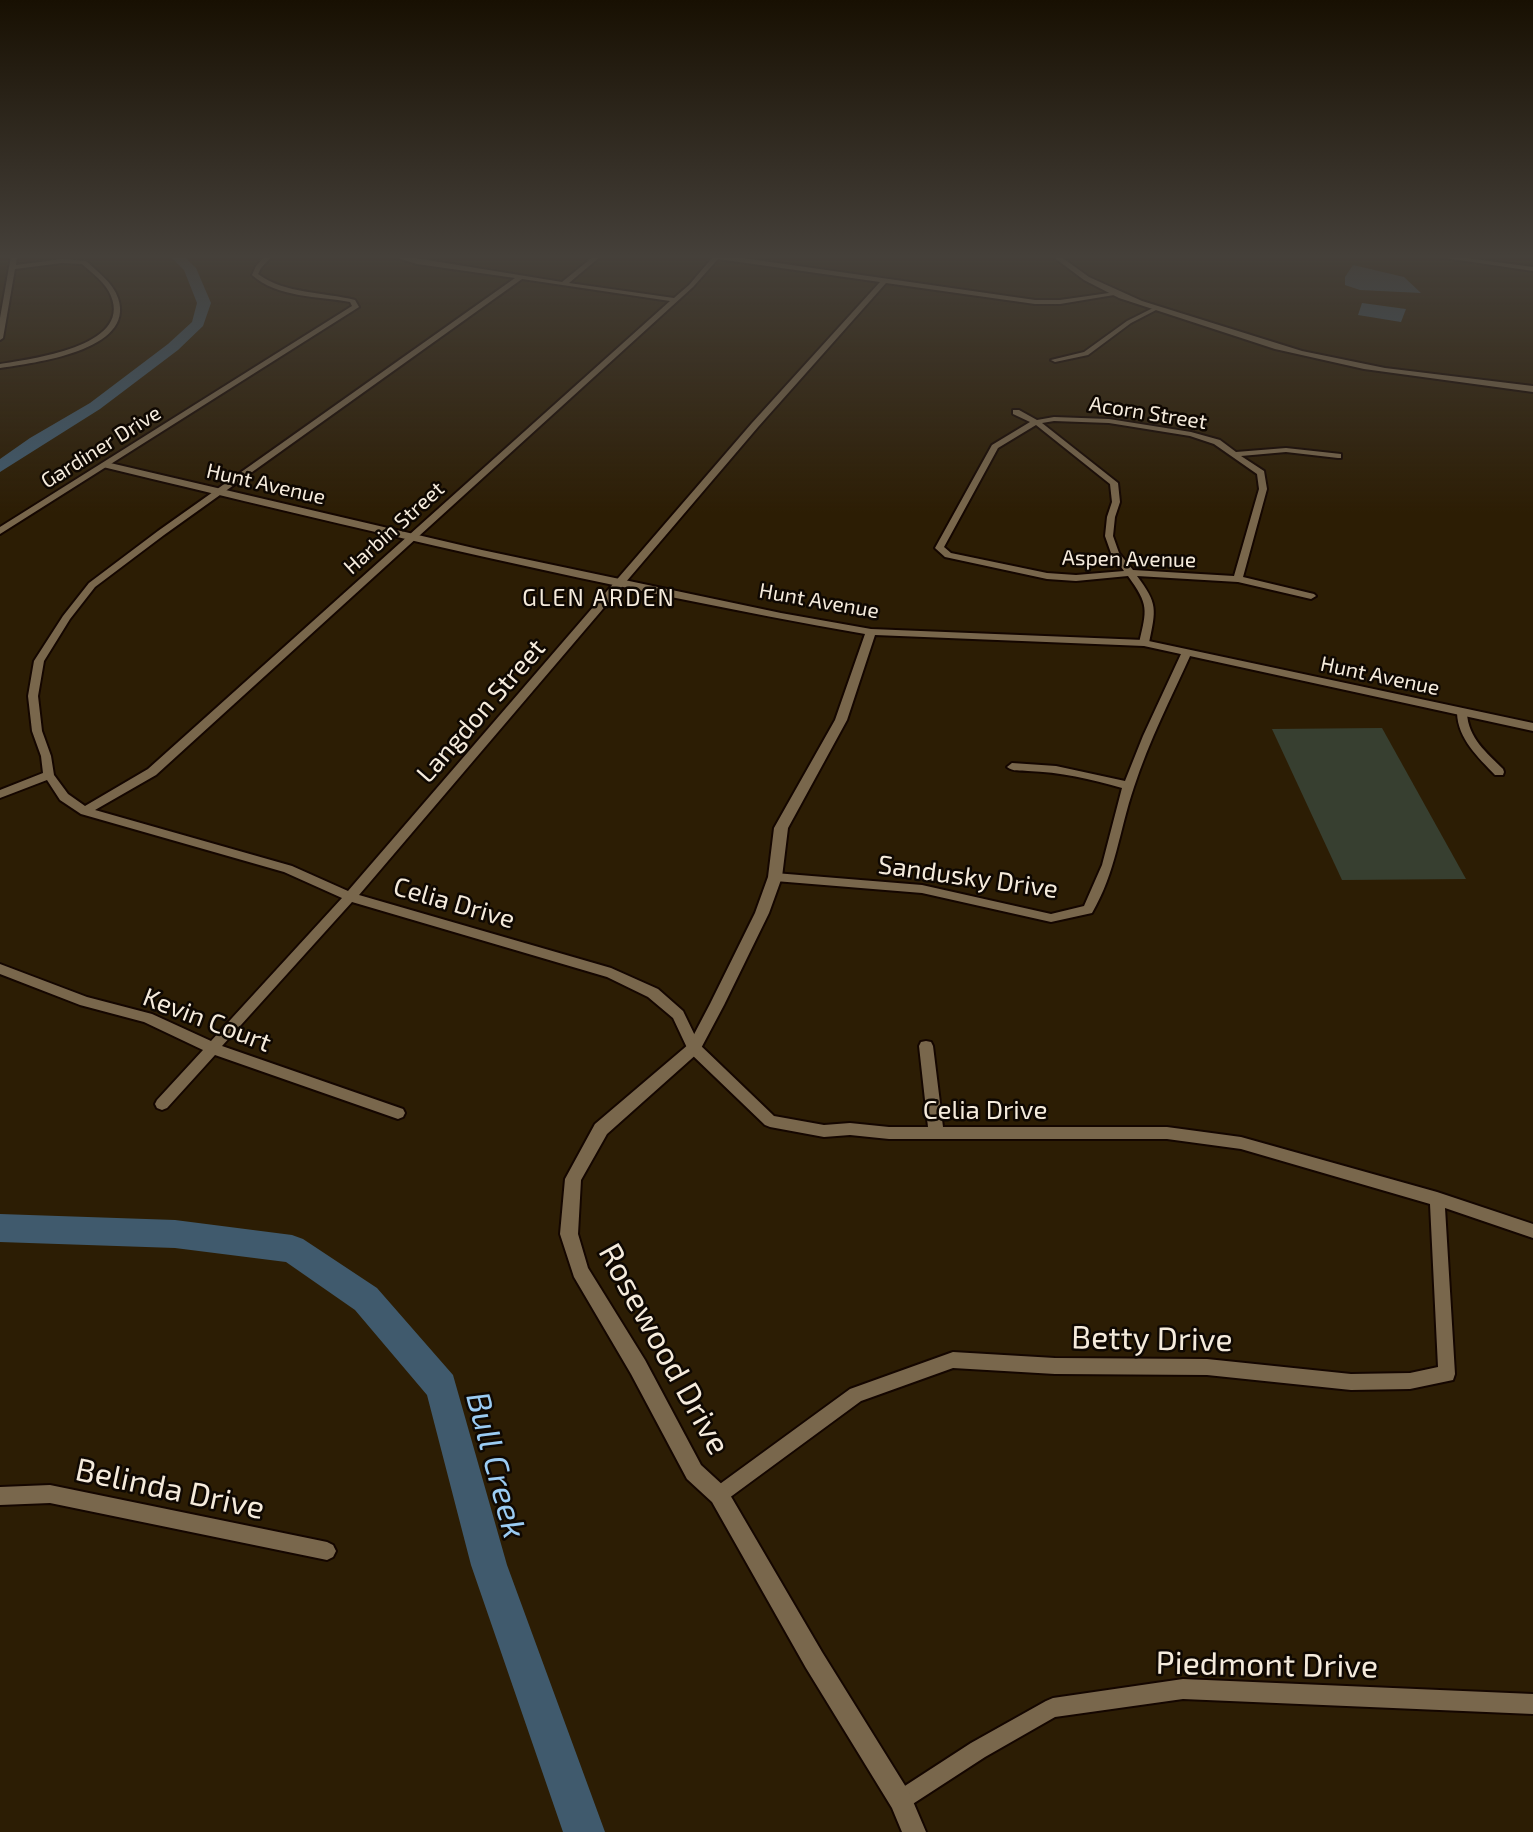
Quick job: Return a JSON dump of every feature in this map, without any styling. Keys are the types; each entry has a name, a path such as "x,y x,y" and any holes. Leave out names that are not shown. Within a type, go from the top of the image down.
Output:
{"street":[{"path":"0,366 51,358 78,349 89,341"},
{"name":"Gardiner Drive","path":"0,531 302,341"},
{"name":"Celia Drive","path":"430,341 92,585 66,618 39,661 33,696 37,731 46,756 48,775 64,797 85,811 288,869 350,897 611,973 653,993 678,1015 694,1048 770,1121 824,1130 1179,1134 1241,1143 1437,1199 1533,1231"},
{"name":"Harbin Street","path":"85,811 152,772 628,341"},
{"name":"Langdon Street","path":"162,1104 350,897 830,341"},
{"path":"1055,360 1086,354 1103,341"},
{"path":"1260,341 1310,357 1368,368 1483,380 1533,389"},
{"path":"1016,412 1037,422 1114,483 1116,502 1109,536 1115,553 1147,596 1150,616 1144,643"},
{"name":"Acorn Street","path":"1037,422 1079,419 1149,426 1191,434 1217,442 1261,473 1264,489 1238,579"},
{"name":"Aspen Avenue","path":"1037,422 995,447 939,548 948,555 1046,576 1076,578 1132,573 1238,579 1311,596"},
{"path":"1235,454 1271,448 1338,456"},
{"name":"Hunt Avenue","path":"106,466 217,493 416,533 429,541 872,632 1144,643 1533,727"},
{"name":"Rosewood Drive","path":"872,632 841,720 781,828 775,877 762,913 694,1048 601,1129 573,1179 569,1234 580,1271 638,1367 694,1472 719,1495 814,1660 901,1800 914,1832"},
{"name":"Sandusky Drive","path":"775,877 922,889 1051,918 1088,910 1098,895 1113,854 1117,822 1128,786 1186,654"},
{"path":"1462,713 1461,724 1474,744 1499,772"},
{"path":"1012,767 1075,772 1128,786"},
{"path":"0,794 48,775"},
{"name":"Kevin Court","path":"0,969 85,1001 146,1018 214,1049 398,1112"},
{"path":"926,1046 936,1132"},
{"name":"Betty Drive","path":"719,1495 856,1395 953,1360 1055,1366 1207,1367 1351,1382 1409,1381 1447,1374 1437,1199"},
{"name":"Belinda Drive","path":"0,1496 50,1494 327,1551"},
{"name":"Piedmont Drive","path":"901,1800 978,1750 1053,1708 1183,1689 1533,1704"}],"green space":[{"path":"1382,728 1466,879 1342,880 1272,729"}],"waterway":[{"name":"Bull Creek","path":"0,467 36,441 95,406 179,341"},
{"name":"Bull Creek","path":"0,1228 175,1234 292,1249 366,1299 441,1387 489,1565 584,1832"}],"district":[{"name":"GLEN ARDEN","path":"599,598"}]}
